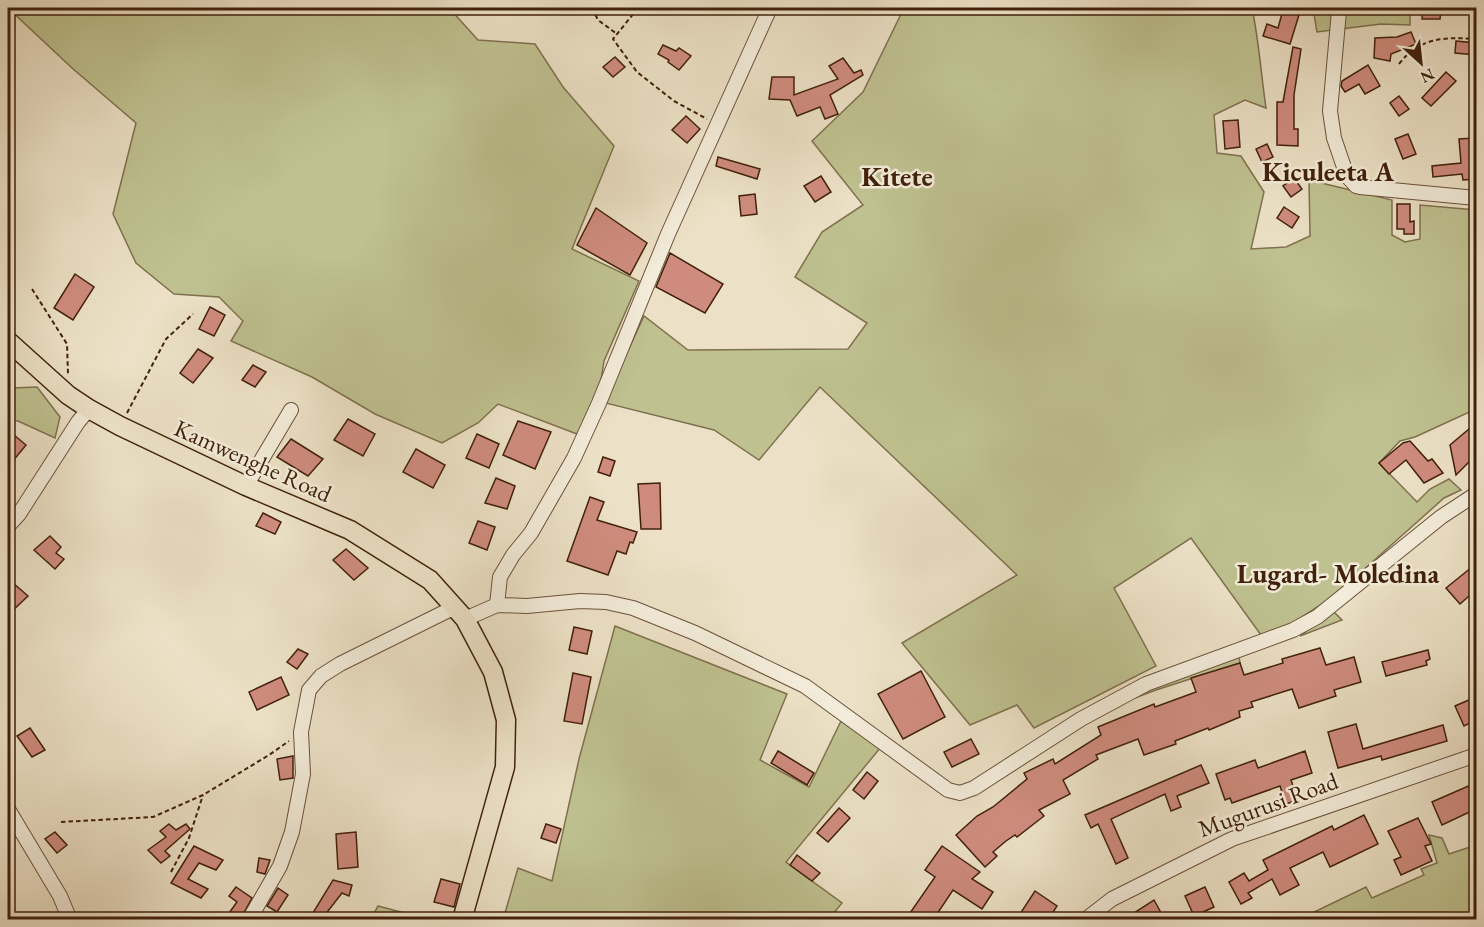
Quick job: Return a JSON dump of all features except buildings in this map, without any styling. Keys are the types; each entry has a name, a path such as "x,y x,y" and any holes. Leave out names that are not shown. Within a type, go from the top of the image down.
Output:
{"main road":[{"name":"Kamwenghe Road","path":"8,341 68,395 89,409 246,486 350,530 430,580 464,619 493,672 506,720 505,767 462,920"}],"street":[{"path":"497,605 500,577 513,555 531,533 578,449 664,244 770,8"},
{"path":"1339,11 1329,111 1334,138 1347,176 1360,188 1476,198"},
{"path":"8,526 19,514 78,422 89,409"},
{"path":"246,486 291,410"},
{"path":"249,920 280,866 292,832 303,774 301,732 309,690 321,676 340,664 497,605 527,606 580,601 633,608 715,642 806,686 948,790 960,793 974,788 1081,720 1146,684 1293,630 1317,616 1441,517 1476,494"},
{"name":"Mugurusi Road","path":"1085,920 1112,899 1232,839 1476,755"},
{"path":"8,809 60,896 70,920"}],"path":[{"path":"592,8 598,20 617,34"},
{"path":"638,8 613,39 637,72 674,101 717,125"},
{"path":"1399,64 1411,51 1429,42 1451,38 1476,39"},
{"path":"32,289 67,344 68,395"},
{"path":"120,426 166,339 193,314"},
{"path":"61,822 153,817 203,795 269,755 301,732"},
{"path":"171,872 189,838 203,795"}],"green space":[{"path":"8,8 449,8 478,40 535,44 563,87 614,146 572,249 639,281 604,361 598,399 621,366 644,316 688,350 848,349 867,323 795,277 822,232 863,205 812,141 863,92 904,8 1252,8 1266,108 1245,100 1214,115 1217,153 1241,156 1264,192 1251,249 1286,247 1310,236 1309,180 1392,200 1392,235 1405,242 1420,239 1420,205 1476,210 1476,409 1415,437 1400,441 1379,463 1417,502 1430,489 1449,479 1461,490 1444,498 1333,597 1291,624 1261,635 1191,538 1114,588 1156,666 1034,728 1017,705 970,725 902,643 1017,575 820,387 759,460 714,430 598,401 577,434 498,404 478,423 442,443 375,414 312,377 231,341 243,321 219,297 174,294 136,263 113,214 136,123 72,68"},
{"path":"1313,8 1410,8 1410,25 1381,24 1317,32"},
{"path":"37,387 60,417 55,438 18,421 8,420 8,390"},
{"path":"1333,611 1342,620 1300,636"},
{"path":"615,626 787,694 760,760 809,787 841,721 881,747 786,862 842,903 829,919 503,920 518,868 552,881 579,759"},
{"path":"1239,656 1240,663 1124,702 1143,687"},
{"path":"1429,835 1442,838 1449,854 1476,845 1476,919 1308,919 1312,913 1366,887 1372,898 1424,875 1421,869 1437,863"},
{"path":"378,906 408,914 411,919 371,919"}],"district":[{"name":"Kiculeeta A","path":"1328,172"},
{"name":"Kitete","path":"897,177"},
{"name":"Lugard- Moledina","path":"1338,574"}]}
